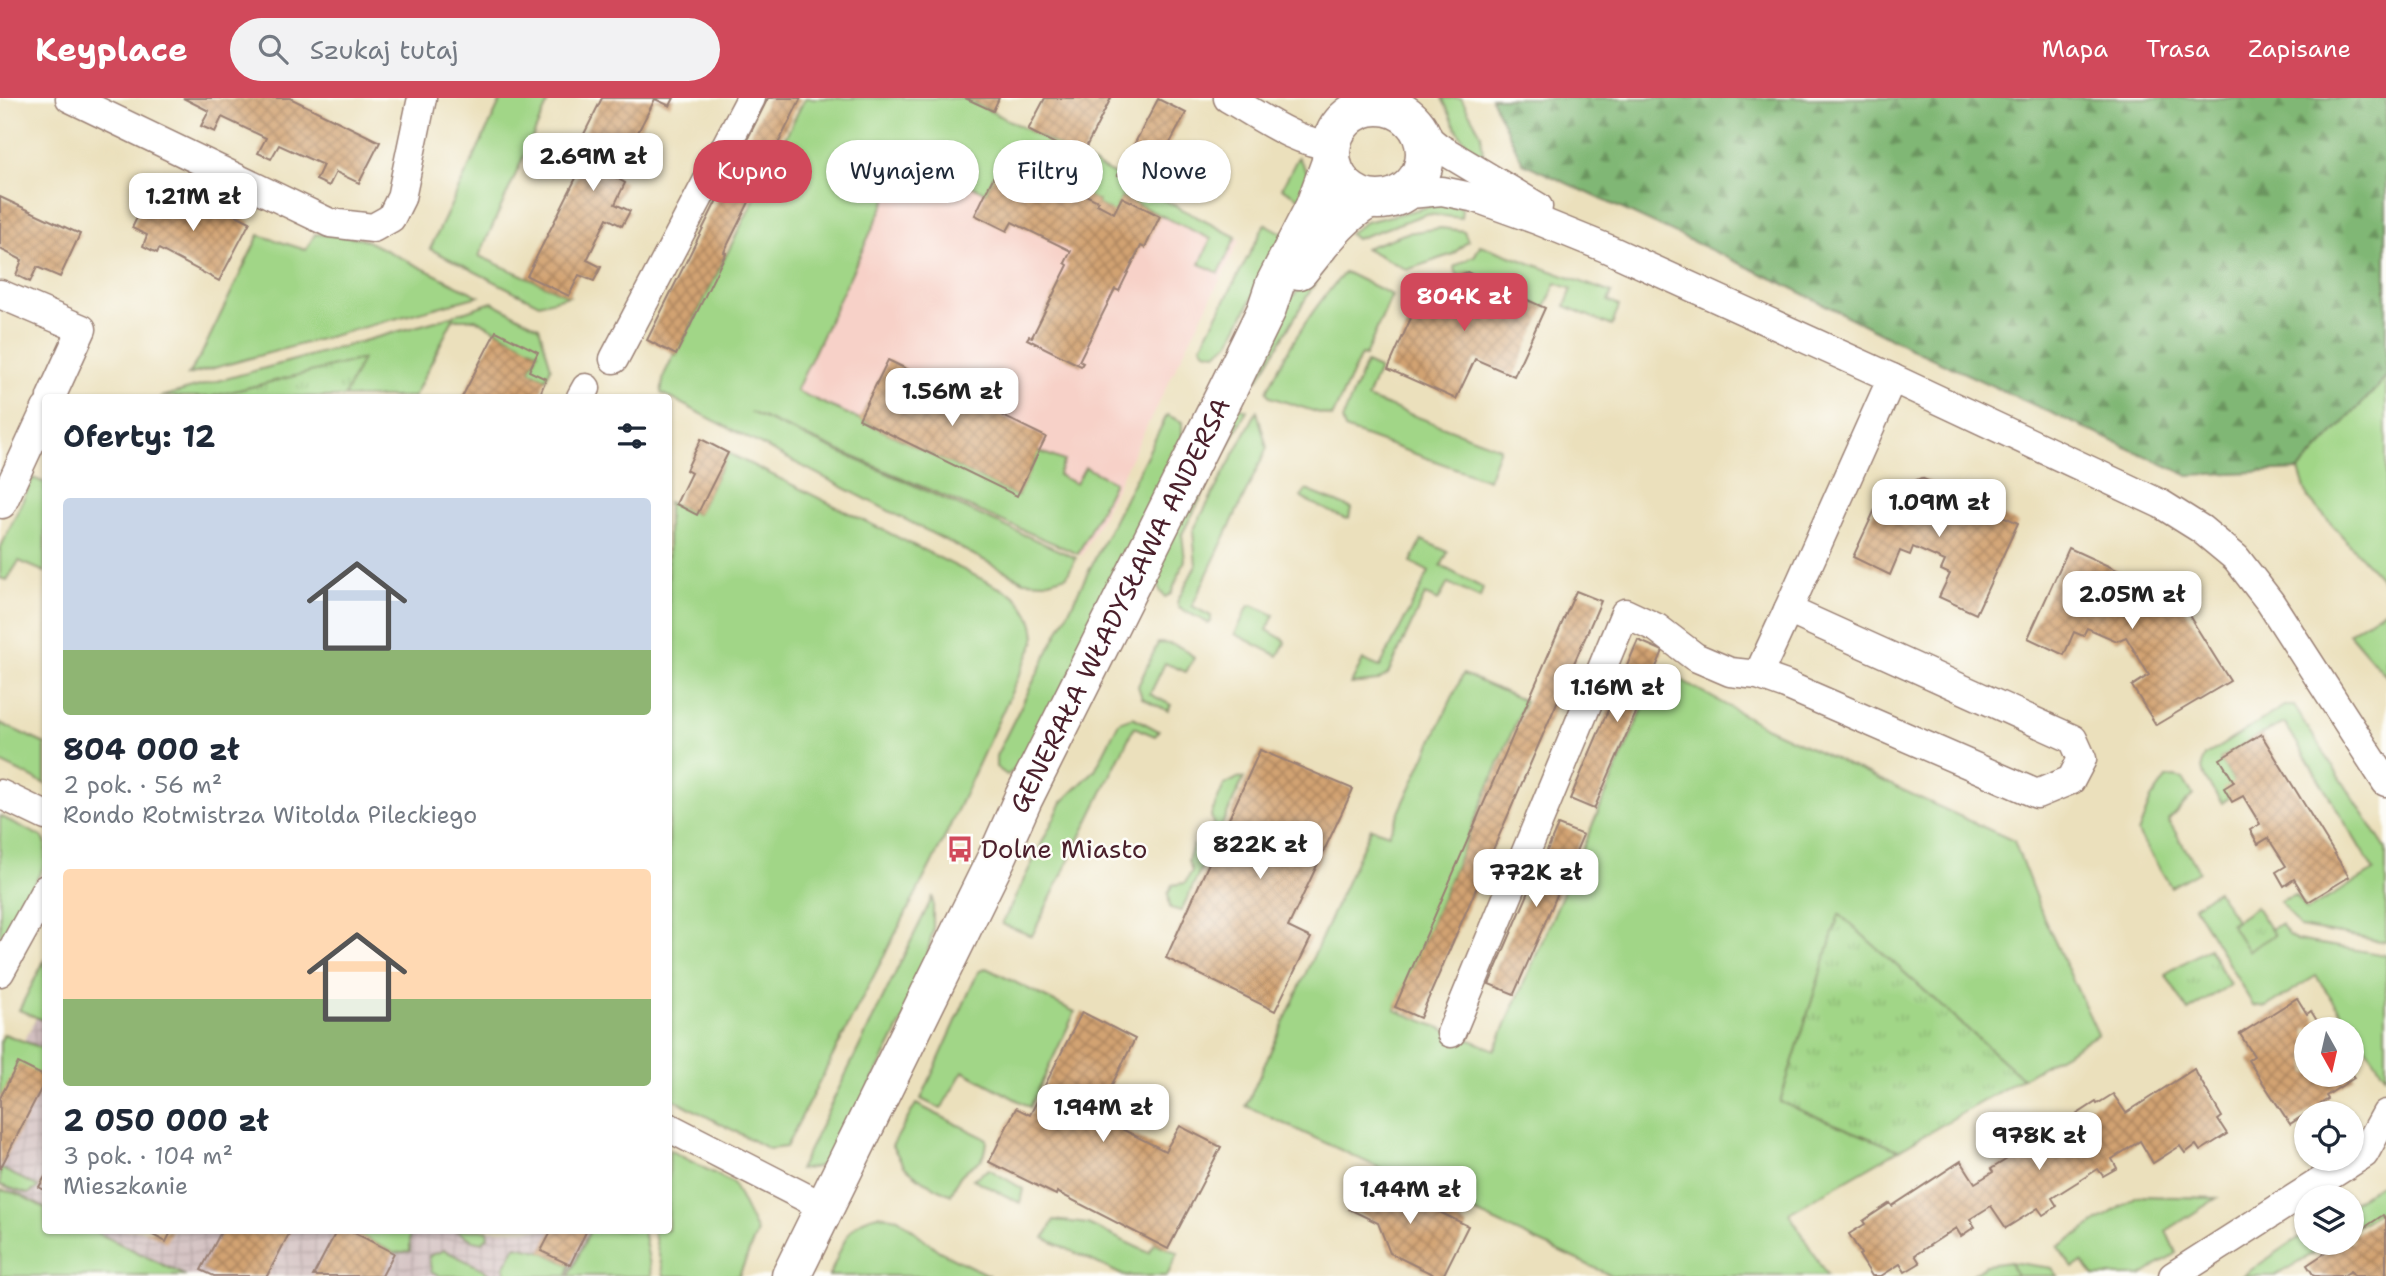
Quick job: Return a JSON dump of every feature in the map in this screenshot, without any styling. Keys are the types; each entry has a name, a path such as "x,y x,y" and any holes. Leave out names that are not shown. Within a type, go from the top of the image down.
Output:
{"main road":[{"path":"1369,103 1398,110 1416,118 1426,148 1423,171 1408,191 1380,199 1347,189 1337,177 1331,153 1337,130 1347,117 1369,103"},
{"name":"GENERAŁA WŁADYSŁAWA ANDERSA","path":"791,1276 1265,311 1314,208 1331,153"},
{"name":"GENERAŁA WŁADYSŁAWA ANDERSA","path":"1265,311 1342,218 1380,199"}],"street":[{"path":"70,98 330,223 373,228 391,218 401,198 422,98"},
{"path":"614,359 751,98"},
{"path":"1228,98 1331,153"},
{"path":"1416,118 1438,147 1606,248"},
{"path":"1380,199 1442,191 1464,195 1537,219 1892,378 2161,504 2202,529 2236,558 2270,602 2386,782"},
{"path":"0,294 82,329 52,394"},
{"path":"1758,675 1892,378"},
{"path":"0,503 2,504 42,418"},
{"path":"1451,1033 1625,613 1657,628 1695,657 1730,672 1758,675 2036,794 2071,780 2082,759 2073,739 1788,610"},
{"path":"0,794 42,814"},
{"path":"0,972 42,896"},
{"path":"2173,1276 2364,1154 2386,1114"},
{"path":"672,1129 824,1207"}],"shaded area":[{"path":"804,98 965,98 1046,140 993,140 993,203 1103,203 1103,169 1117,176 1117,203 1168,203 1240,240 1082,556 664,375 751,203 812,203 812,140 783,140"},
{"path":"42,1007 42,1207 0,1186 0,1087"},
{"path":"100,1234 588,1234 569,1276 186,1276"}],"green space":[{"path":"502,98 550,98 479,256 569,296 539,304 430,249"},
{"path":"805,98 965,98 1047,140 993,140 993,178 986,193 979,190 979,140 826,140 826,203 884,203 796,391 1017,496 1039,451 1064,461 1058,475 1076,484 1085,467 1114,482 1078,554 750,412 1076,558 1067,576 1045,582 1024,581 672,399 672,394 661,393 664,375 674,354 676,355 752,203 812,203 812,140 784,140"},
{"path":"1442,98 1461,98 1481,134 1483,154 1463,139"},
{"path":"1491,98 2386,98 2386,378 2299,470 2187,475 1914,350 1780,282 1523,163"},
{"path":"1298,157 1308,173 1301,199 1282,188"},
{"path":"1103,169 1117,176 1119,203 1114,213 1097,204 1103,203"},
{"path":"1135,203 1170,203 1236,237 1219,273 1200,264 1211,239"},
{"path":"1432,206 1462,208 1461,218 1426,214 1356,239 1349,233 1366,222"},
{"path":"1265,224 1284,234 1230,342 1216,353 1205,351 1201,346"},
{"path":"1441,228 1464,231 1468,241 1453,254 1407,270 1365,248 1407,233"},
{"path":"315,234 361,238 479,296 188,375 202,353 259,235 306,250"},
{"path":"1480,245 1612,293 1608,301 1619,306 1612,326 1565,306 1572,289 1556,283 1545,308 1468,272 1458,276 1454,267 1475,255"},
{"path":"1329,259 1258,380 1246,376 1290,299"},
{"path":"1345,272 1392,295 1365,356 1361,355 1332,417 1270,397 1267,391 1292,343 1322,299"},
{"path":"492,302 539,327 551,367 546,379 529,371 538,352 475,319 453,319 416,394 345,394 361,360 223,394 171,394 436,321"},
{"path":"362,359 345,394 223,394"},
{"path":"1366,363 1379,369 1367,398 1500,448 1488,480 1345,429 1342,420"},
{"path":"2386,378 2386,585 2308,498 2299,470"},
{"path":"1229,404 1247,410 1182,534 1185,560 1171,594 1165,597 1160,591 1154,570"},
{"path":"1257,411 1267,448 1192,606 1211,616 1211,622 1208,623 1179,608 1177,602 1196,565 1193,531"},
{"path":"1167,415 1182,422 1182,446 1041,732 1013,771 1007,775 996,767 996,756"},
{"path":"728,453 1014,595 1029,616 1035,634 1035,641 943,841 786,1147 769,1149 672,1099 672,504 697,514"},
{"path":"33,478 42,482 42,571 19,561 7,580 0,578 0,549"},
{"path":"1306,490 1351,508 1349,518 1303,499 1301,497"},
{"path":"1422,540 1448,552 1441,566 1483,588 1480,598 1448,583 1438,601 1425,595 1388,674 1377,681 1351,684 1363,660 1380,667 1429,572 1411,562"},
{"path":"1252,605 1274,615 1267,630 1284,640 1278,656 1235,634 1248,607"},
{"path":"2386,609 2386,676 2349,633"},
{"path":"1158,643 1178,646 1194,658 1186,672 1165,663 1150,694 1171,705 1168,711 1142,698 1138,686"},
{"path":"1463,674 1525,701 1395,1010 1495,1050 1656,678 1674,676 1767,728 2014,841 2043,916 2098,1034 2022,1078 1840,915 1780,1102 1899,1150 1789,1213 1827,1276 1612,1276 1246,1106 1371,828 1389,834"},
{"path":"2284,706 2294,706 2386,849 2386,942 2300,927 2280,901 2295,895 2307,910 2374,871 2285,723 2220,759 2234,782 2230,797 2222,803 2204,774 2202,762 2205,756"},
{"path":"1133,717 1159,731 1155,736 1134,727 1032,936 1002,924 1062,802 1095,770 1119,722"},
{"path":"0,723 42,743 42,783 0,762"},
{"path":"1244,778 1181,911 1170,908 1168,894 1172,885 1185,883 1192,871 1188,860 1193,846 1203,845 1214,828 1211,815 1224,785"},
{"path":"2166,778 2183,779 2193,795 2168,820 2199,871 2171,887 2138,833 2151,799"},
{"path":"0,816 42,837 42,869 0,946"},
{"path":"2217,891 2236,920 2231,923 2273,935 2270,929 2281,924 2289,935 2297,940 2386,955 2386,1076 2364,1045 2364,1017 2345,1017 2316,976 2266,1007 2253,1005 2194,906"},
{"path":"933,896 933,931 918,990 834,1157 817,1167 799,1170"},
{"path":"2256,907 2274,935 2248,951 2231,924"},
{"path":"1839,914 2022,1078 1899,1150 1780,1102"},
{"path":"2209,948 2230,985 2188,1011 2165,974"},
{"path":"42,965 42,1019 19,1010"},
{"path":"986,968 1075,1012 1030,1107 963,1071 941,1109 921,1099 978,972"},
{"path":"4,1034 42,1048 42,1078 0,1099 0,1042"},
{"path":"916,1104 987,1139 985,1154 960,1176 951,1195 923,1181 905,1167 892,1146"},
{"path":"672,1152 733,1183 757,1232 739,1276 664,1276 654,1234 672,1234"},
{"path":"0,1168 39,1187 28,1194 0,1185"},
{"path":"989,1169 1023,1189 1020,1203 973,1179"},
{"path":"2386,1181 2386,1208 2364,1222 2364,1195"},
{"path":"0,1190 16,1193 42,1206 42,1234 100,1234 186,1276 0,1276"},
{"path":"2137,1196 2217,1198 2166,1231 2176,1253 2141,1276 2094,1276 2082,1262 2073,1268 2058,1247"},
{"path":"879,1215 898,1218 939,1251 990,1276 829,1276 852,1229 868,1218"},
{"path":"1054,1220 1088,1224 1149,1253 1155,1243 1178,1253 1167,1276 1124,1276 1044,1238"},
{"path":"357,1234 410,1234 410,1251 394,1253"},
{"path":"462,1234 488,1234 482,1242"},
{"path":"588,1234 644,1234 652,1276 569,1276"},
{"path":"2294,1241 2294,1255 2310,1255 2275,1276 2242,1276"},
{"path":"516,1246 541,1251 570,1265 567,1276 507,1276 504,1267"},
{"path":"444,1250 483,1269 491,1276 440,1276 431,1271 429,1256"},
{"path":"2010,1262 2052,1268 2058,1276 2016,1276"},
{"path":"2010,1262 2016,1276 1970,1276 1986,1265"}],"building":[{"path":"183,98 290,98 380,142 359,183 336,172 329,186 316,180 323,165 279,145 271,159 258,153 266,138 222,117 215,132 201,126 209,111"},
{"path":"602,98 674,98 670,106 655,99 634,140 648,147 641,162 627,155 615,177 625,183 615,204 630,211 622,226 607,218 587,260 601,267 594,281 579,275 569,296 527,276 584,162 573,156"},
{"path":"768,98 801,98 780,140 747,140"},
{"path":"965,98 999,98 993,111"},
{"path":"1045,98 1111,98 1090,140 1048,140 1028,130"},
{"path":"1158,99 1186,113 1172,140 1136,140"},
{"path":"993,178 993,203 1097,203 1114,213 1119,203 1134,203 1160,216 1145,248 1141,246 1119,291 1115,289 1079,361 1083,363 1081,366 1027,339 1032,337 1068,265 1065,263 1071,251 1012,222 1007,231 975,215"},
{"path":"186,190 250,222 219,281 159,249 157,253 143,246 147,235 132,228 141,209 158,202 176,211"},
{"path":"0,197 80,234 60,277 37,267 30,282 16,275 22,260 0,249"},
{"path":"716,203 748,203 676,355 647,340"},
{"path":"1467,272 1545,308 1514,376 1475,359 1456,399 1388,369 1424,289"},
{"path":"496,331 538,352 529,371 546,379 540,394 464,394"},
{"path":"888,360 1046,437 1017,496 859,419"},
{"path":"701,439 728,453 697,515 676,504 691,473 686,470"},
{"path":"1921,478 1935,484 1932,491 1938,494 1941,489 1945,491 1943,496 1951,499 1953,494 1958,496 1955,502 1963,506 1966,499 2018,523 1976,614 1939,597 1950,574 1941,570 1945,561 1913,547 1910,555 1900,551 1890,575 1853,557 1877,505 1882,507 1889,492"},
{"path":"2069,548 2178,598 2230,681 2156,725 2132,686 2149,675 2126,637 2117,641 2087,628 2083,636 2074,632 2064,655 2028,638"},
{"path":"1576,591 1601,601 1420,1018 1395,1007"},
{"path":"1638,640 1663,651 1594,809 1570,799"},
{"path":"2261,734 2349,877 2308,902 2294,879 2284,886 2276,872 2286,866 2268,838 2258,844 2250,830 2260,824 2243,796 2232,802 2224,788 2234,782 2220,759"},
{"path":"1260,750 1353,789 1288,927 1311,938 1275,1011 1166,958"},
{"path":"1558,825 1583,835 1514,994 1489,984"},
{"path":"2297,998 2307,1014 2311,1011 2315,1017 2294,1017 2294,1087 2340,1087 2326,1096 2328,1099 2325,1101 2294,1101 2294,1121 2290,1124 2248,1060 2254,1056 2240,1034"},
{"path":"1082,1012 1135,1039 1096,1116 1165,1151 1180,1126 1221,1147 1168,1249 1057,1192 1056,1195 989,1162 1016,1108 1030,1115"},
{"path":"18,1063 42,1075 42,1087 0,1169 0,1098"},
{"path":"2194,1069 2222,1117 2218,1120 2227,1134 2200,1151 2196,1145 2185,1153 2180,1146 2153,1163 2140,1141 2112,1159 2117,1168 2103,1176 2098,1169 2052,1198 2057,1206 2043,1215 2038,1208 2006,1228 1991,1206 1970,1219 1975,1227 1961,1236 1956,1228 1915,1255 1920,1263 1905,1272 1900,1264 1881,1276 1872,1276 1859,1255 1861,1254 1849,1234 1865,1224 1863,1221 1890,1203 1892,1206 1961,1161 1975,1183 1993,1172 1991,1169 2061,1129 2059,1126 2096,1102 2097,1104 2113,1094 2126,1113"},
{"path":"1365,1175 1468,1226 1443,1276 1436,1276 1390,1253 1378,1223 1349,1209"},
{"path":"2383,1215 2386,1219 2386,1276 2354,1276 2351,1271 2343,1276 2314,1276 2307,1265 2322,1255 2364,1255 2364,1228"},
{"path":"151,1234 170,1234 166,1242"},
{"path":"220,1234 289,1234 267,1276 214,1276 201,1270"},
{"path":"335,1234 357,1234 394,1253 382,1276 313,1276"},
{"path":"550,1234 585,1234 570,1265 541,1251"}],"place":[{"name":"Dolne Miasto","path":"960,849"}]}
